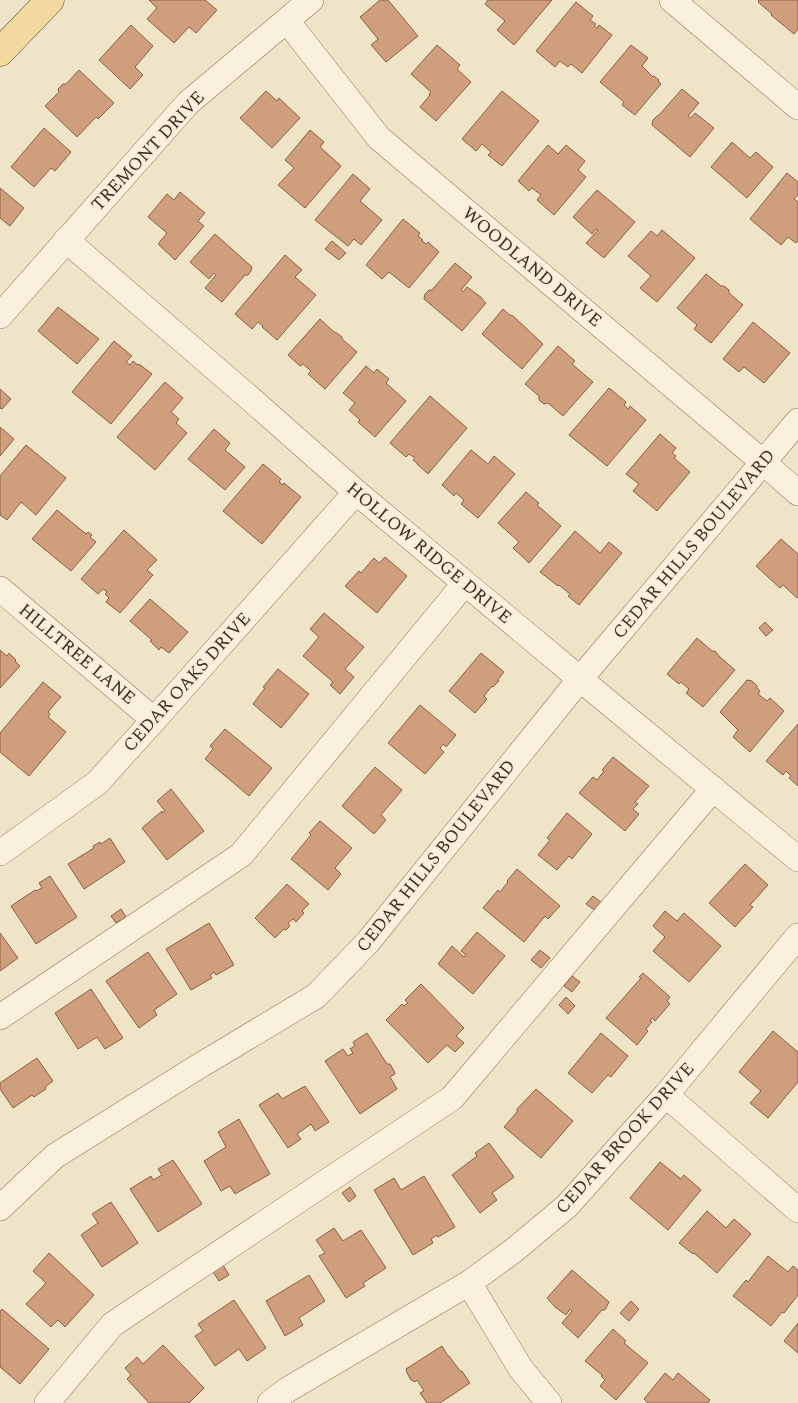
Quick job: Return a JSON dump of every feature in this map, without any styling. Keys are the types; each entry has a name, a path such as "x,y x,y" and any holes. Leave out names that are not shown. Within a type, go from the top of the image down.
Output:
{"main road":[{"path":"0,52 50,0"}],"street":[{"name":"TREMONT DRIVE","path":"0,316 188,103 311,0"},
{"path":"672,0 798,107"},
{"name":"WOODLAND DRIVE","path":"287,21 379,138 798,493"},
{"name":"HOLLOW RIDGE DRIVE","path":"66,240 356,492 798,859"},
{"name":"CEDAR HILLS BOULEVARD","path":"0,1208 55,1156 316,996 368,942 580,679 798,421"},
{"name":"CEDAR OAKS DRIVE","path":"0,852 97,783 356,492"},
{"path":"0,1017 241,855 465,583"},
{"name":"HILLTREE LANE","path":"0,589 154,720"},
{"path":"47,1403 112,1325 452,1098 714,789"},
{"name":"CEDAR BROOK DRIVE","path":"270,1403 287,1390 469,1283 513,1251 567,1206 666,1095 798,936"},
{"path":"666,1095 798,1210"},
{"path":"469,1283 521,1368 548,1403"}],"building":[{"path":"149,0 205,0 217,10 196,33 189,27 174,43 147,19 157,8"},
{"path":"380,0 388,0 418,36 386,62 371,45 378,39 360,17"},
{"path":"488,0 552,0 514,45 497,30 505,21 485,4"},
{"path":"758,0 798,0 798,29 794,34 771,15"},
{"path":"576,2 593,16 590,20 596,24 594,26 597,28 599,25 612,35 582,73 571,64 568,67 560,61 555,67 536,51"},
{"path":"131,25 153,46 135,67 143,75 130,89 99,60"},
{"path":"437,45 460,65 457,69 471,82 436,121 420,107 431,92 411,74"},
{"path":"631,45 648,58 642,66 659,80 661,84 635,115 622,105 624,102 600,82"},
{"path":"79,70 114,103 98,119 96,117 77,137 45,106 59,92 58,89 63,84 66,84"},
{"path":"682,89 699,103 688,116 691,118 695,113 714,128 690,157 652,125 653,120"},
{"path":"266,91 277,101 279,98 300,118 272,148 240,118"},
{"path":"502,91 539,121 502,166 488,155 491,152 482,144 476,151 462,139"},
{"path":"44,128 71,152 55,171 51,168 34,187 11,167"},
{"path":"310,130 324,142 320,147 341,166 305,208 278,185 294,168 285,160"},
{"path":"732,142 750,158 756,152 773,167 747,198 711,167"},
{"path":"548,145 558,154 566,145 585,161 578,170 586,177 554,215 537,200 541,195 532,188 529,191 518,181"},
{"path":"787,173 798,182 798,195 794,199 798,202 798,241 796,243 788,237 781,245 750,219"},
{"path":"353,174 370,189 360,201 382,220 361,245 354,239 348,246 315,220"},
{"path":"0,188 24,208 10,226 0,218"},
{"path":"597,190 635,222 604,258 586,243 598,230 596,229 592,234 573,217"},
{"path":"180,192 205,213 198,221 204,226 175,260 158,244 167,233 148,217 167,194 174,200"},
{"path":"403,219 420,233 418,236 422,241 426,244 428,242 439,252 409,288 389,272 382,279 366,265"},
{"path":"662,230 695,258 657,302 640,288 651,276 628,256 651,231 657,236"},
{"path":"215,234 252,267 248,275 245,275 222,302 205,288 216,275 214,273 209,279 190,262"},
{"path":"332,241 346,253 339,260 325,249"},
{"path":"285,255 302,270 295,277 316,295 277,340 258,322 252,329 235,314"},
{"path":"455,263 472,277 461,290 463,292 467,287 486,303 462,331 424,299 425,294 432,290"},
{"path":"706,274 729,290 729,293 743,305 711,343 694,329 697,325 677,308"},
{"path":"58,307 99,339 77,364 38,331"},
{"path":"503,309 543,344 522,369 482,334"},
{"path":"320,319 357,352 325,389 308,374 311,371 303,364 300,366 288,355"},
{"path":"753,322 790,353 764,383 744,367 739,372 723,359"},
{"path":"114,341 132,356 126,362 130,365 133,361 152,374 111,424 72,392"},
{"path":"558,346 575,361 572,364 593,382 563,416 548,403 544,404 539,400 539,396 525,384"},
{"path":"366,366 374,373 377,369 389,379 386,383 406,401 375,437 358,422 360,420 349,410 355,403 343,393"},
{"path":"165,382 183,398 171,412 179,419 176,423 187,433 155,470 117,437"},
{"path":"609,388 626,402 624,405 628,409 630,406 646,420 607,466 569,435"},
{"path":"0,389 11,399 2,409 0,408"},
{"path":"430,396 467,428 428,474 413,460 415,458 409,454 406,457 390,443"},
{"path":"0,427 14,439 0,456"},
{"path":"214,429 230,443 225,450 245,467 225,490 188,459"},
{"path":"660,434 676,448 672,453 676,456 674,458 690,472 657,511 633,491 639,484 626,474"},
{"path":"26,445 66,478 36,515 21,502 7,520 0,515 0,476"},
{"path":"471,450 488,464 494,456 515,474 478,518 461,504 464,500 456,493 454,496 442,485"},
{"path":"263,464 281,479 279,482 283,485 284,483 301,497 262,544 223,511"},
{"path":"526,492 539,503 537,505 561,526 529,563 513,548 519,542 498,523"},
{"path":"57,510 86,534 88,532 92,535 90,537 96,542 71,571 32,539"},
{"path":"124,530 157,560 147,570 153,575 120,613 106,602 109,598 105,594 107,592 103,589 98,594 81,579"},
{"path":"575,531 600,553 609,542 622,553 579,605 568,596 570,594 540,572"},
{"path":"781,539 798,554 797,598 783,585 780,588 756,566"},
{"path":"385,557 407,576 377,613 345,586 359,571 361,573 374,558 379,563"},
{"path":"150,599 188,632 169,653 161,647 159,650 150,641 152,640 130,621"},
{"path":"324,613 364,647 345,669 354,677 340,694 330,685 333,682 303,656 319,637 310,629"},
{"path":"765,622 773,630 766,636 759,628"},
{"path":"697,638 712,651 715,651 735,670 703,707 686,693 689,689 681,682 679,684 667,674"},
{"path":"0,650 7,656 9,653 20,666 0,688"},
{"path":"481,653 504,672 497,681 499,681 484,696 487,699 475,713 449,691"},
{"path":"278,669 309,694 281,728 253,704 265,688 263,687"},
{"path":"747,680 752,681 757,686 760,691 758,694 767,701 770,698 784,711 750,752 733,737 738,730 720,712"},
{"path":"43,682 61,697 48,712 50,714 48,717 66,732 29,776 0,752 0,733"},
{"path":"420,705 456,735 446,747 443,744 440,748 444,752 425,774 388,743"},
{"path":"798,724 798,786 789,778 791,776 786,771 783,775 766,761"},
{"path":"225,729 272,768 249,796 205,759 213,749 210,746"},
{"path":"613,757 649,786 635,802 638,804 633,809 639,814 625,831 579,793 593,777 597,780 604,771 602,770"},
{"path":"375,767 402,790 381,815 386,820 374,834 342,806"},
{"path":"171,789 204,831 167,860 142,828 162,811 162,813 165,811 157,801"},
{"path":"567,813 592,834 572,859 569,856 557,870 538,855 550,840 547,838"},
{"path":"320,821 352,848 335,868 341,874 328,890 291,859"},
{"path":"110,838 125,862 84,889 68,864 94,848 93,846 100,842 101,844"},
{"path":"745,864 768,885 750,905 753,907 735,927 709,903"},
{"path":"517,869 560,906 548,919 545,916 524,942 483,908 498,890 500,892"},
{"path":"50,876 77,917 36,944 11,906 35,890 42,888 39,883"},
{"path":"287,884 309,904 302,911 304,913 296,922 293,919 288,923 290,926 275,938 255,918"},
{"path":"593,896 602,903 596,911 586,904"},
{"path":"121,909 126,917 116,923 111,916"},
{"path":"665,911 677,921 684,913 721,946 689,982 653,951 665,937 653,926"},
{"path":"209,923 234,965 216,975 214,972 210,975 212,978 191,990 166,949"},
{"path":"477,932 505,956 473,994 438,964 452,946 464,957 466,955 461,951"},
{"path":"0,933 18,958 0,971"},
{"path":"540,950 550,958 541,968 531,960"},
{"path":"148,952 177,994 154,1010 157,1015 139,1028 106,981"},
{"path":"643,973 670,997 667,1001 670,1004 655,1021 652,1018 650,1021 652,1022 646,1029 648,1031 637,1045 606,1018 641,978 639,977"},
{"path":"572,976 580,982 572,992 564,986"},
{"path":"421,984 464,1028 456,1036 464,1043 455,1052 447,1045 428,1063 386,1020 402,1004 404,1006 408,1003 405,1000"},
{"path":"91,989 123,1038 105,1049 97,1037 78,1049 55,1013"},
{"path":"566,997 575,1006 568,1014 559,1005"},
{"path":"773,1031 798,1052 798,1082 768,1118 750,1103 761,1091 739,1072"},
{"path":"367,1033 387,1064 390,1064 394,1071 395,1074 390,1077 397,1089 360,1114 325,1061 343,1049 348,1056 353,1053 350,1049 355,1046 353,1042"},
{"path":"601,1033 628,1056 611,1077 608,1075 592,1093 568,1073"},
{"path":"37,1058 53,1081 45,1087 46,1089 34,1097 32,1095 13,1108 0,1089 0,1083"},
{"path":"305,1086 329,1122 315,1131 311,1124 297,1134 301,1139 288,1148 259,1105 278,1093 282,1099"},
{"path":"536,1089 573,1121 541,1158 504,1127 517,1112 517,1109"},
{"path":"239,1119 270,1174 235,1194 230,1186 221,1191 204,1161 226,1147 218,1132"},
{"path":"489,1143 514,1177 492,1193 497,1200 480,1213 452,1175 477,1156 475,1153"},
{"path":"173,1160 202,1204 158,1232 130,1189 151,1176 153,1180 162,1175 158,1169"},
{"path":"660,1162 681,1179 684,1175 701,1190 668,1230 630,1198"},
{"path":"424,1176 455,1227 431,1239 433,1243 413,1255 374,1190 394,1178 401,1190"},
{"path":"350,1187 356,1196 349,1202 342,1193"},
{"path":"111,1202 138,1243 102,1267 81,1235 98,1223 92,1214"},
{"path":"707,1211 726,1228 734,1219 751,1234 717,1273 679,1243"},
{"path":"334,1228 343,1241 361,1230 386,1268 363,1283 365,1286 346,1298 319,1256 325,1253 316,1240"},
{"path":"49,1253 94,1295 65,1327 58,1320 51,1327 26,1304 46,1283 33,1271"},
{"path":"768,1256 788,1272 793,1266 798,1270 798,1295 771,1326 733,1296 746,1280 748,1282"},
{"path":"223,1265 229,1275 219,1281 213,1272"},
{"path":"572,1270 609,1302 605,1310 602,1310 578,1338 562,1323 572,1311 570,1309 566,1315 547,1298"},
{"path":"309,1275 325,1301 299,1318 303,1325 285,1336 266,1301"},
{"path":"234,1300 266,1348 247,1361 239,1349 215,1366 195,1336 203,1331 198,1324"},
{"path":"631,1301 639,1309 629,1321 620,1313"},
{"path":"2,1309 49,1349 20,1384 0,1367 0,1311"},
{"path":"798,1323 798,1353 784,1341"},
{"path":"613,1329 626,1341 624,1343 648,1363 616,1400 600,1386 605,1380 602,1375 585,1361"},
{"path":"163,1345 204,1388 189,1403 187,1401 185,1403 149,1403 127,1379 131,1375 125,1368 137,1357 143,1364"},
{"path":"442,1346 470,1383 440,1403 427,1403 420,1393 424,1391 417,1380 415,1382 411,1380 406,1369"},
{"path":"665,1373 673,1380 678,1373 710,1400 708,1403 648,1403 644,1399"}]}
